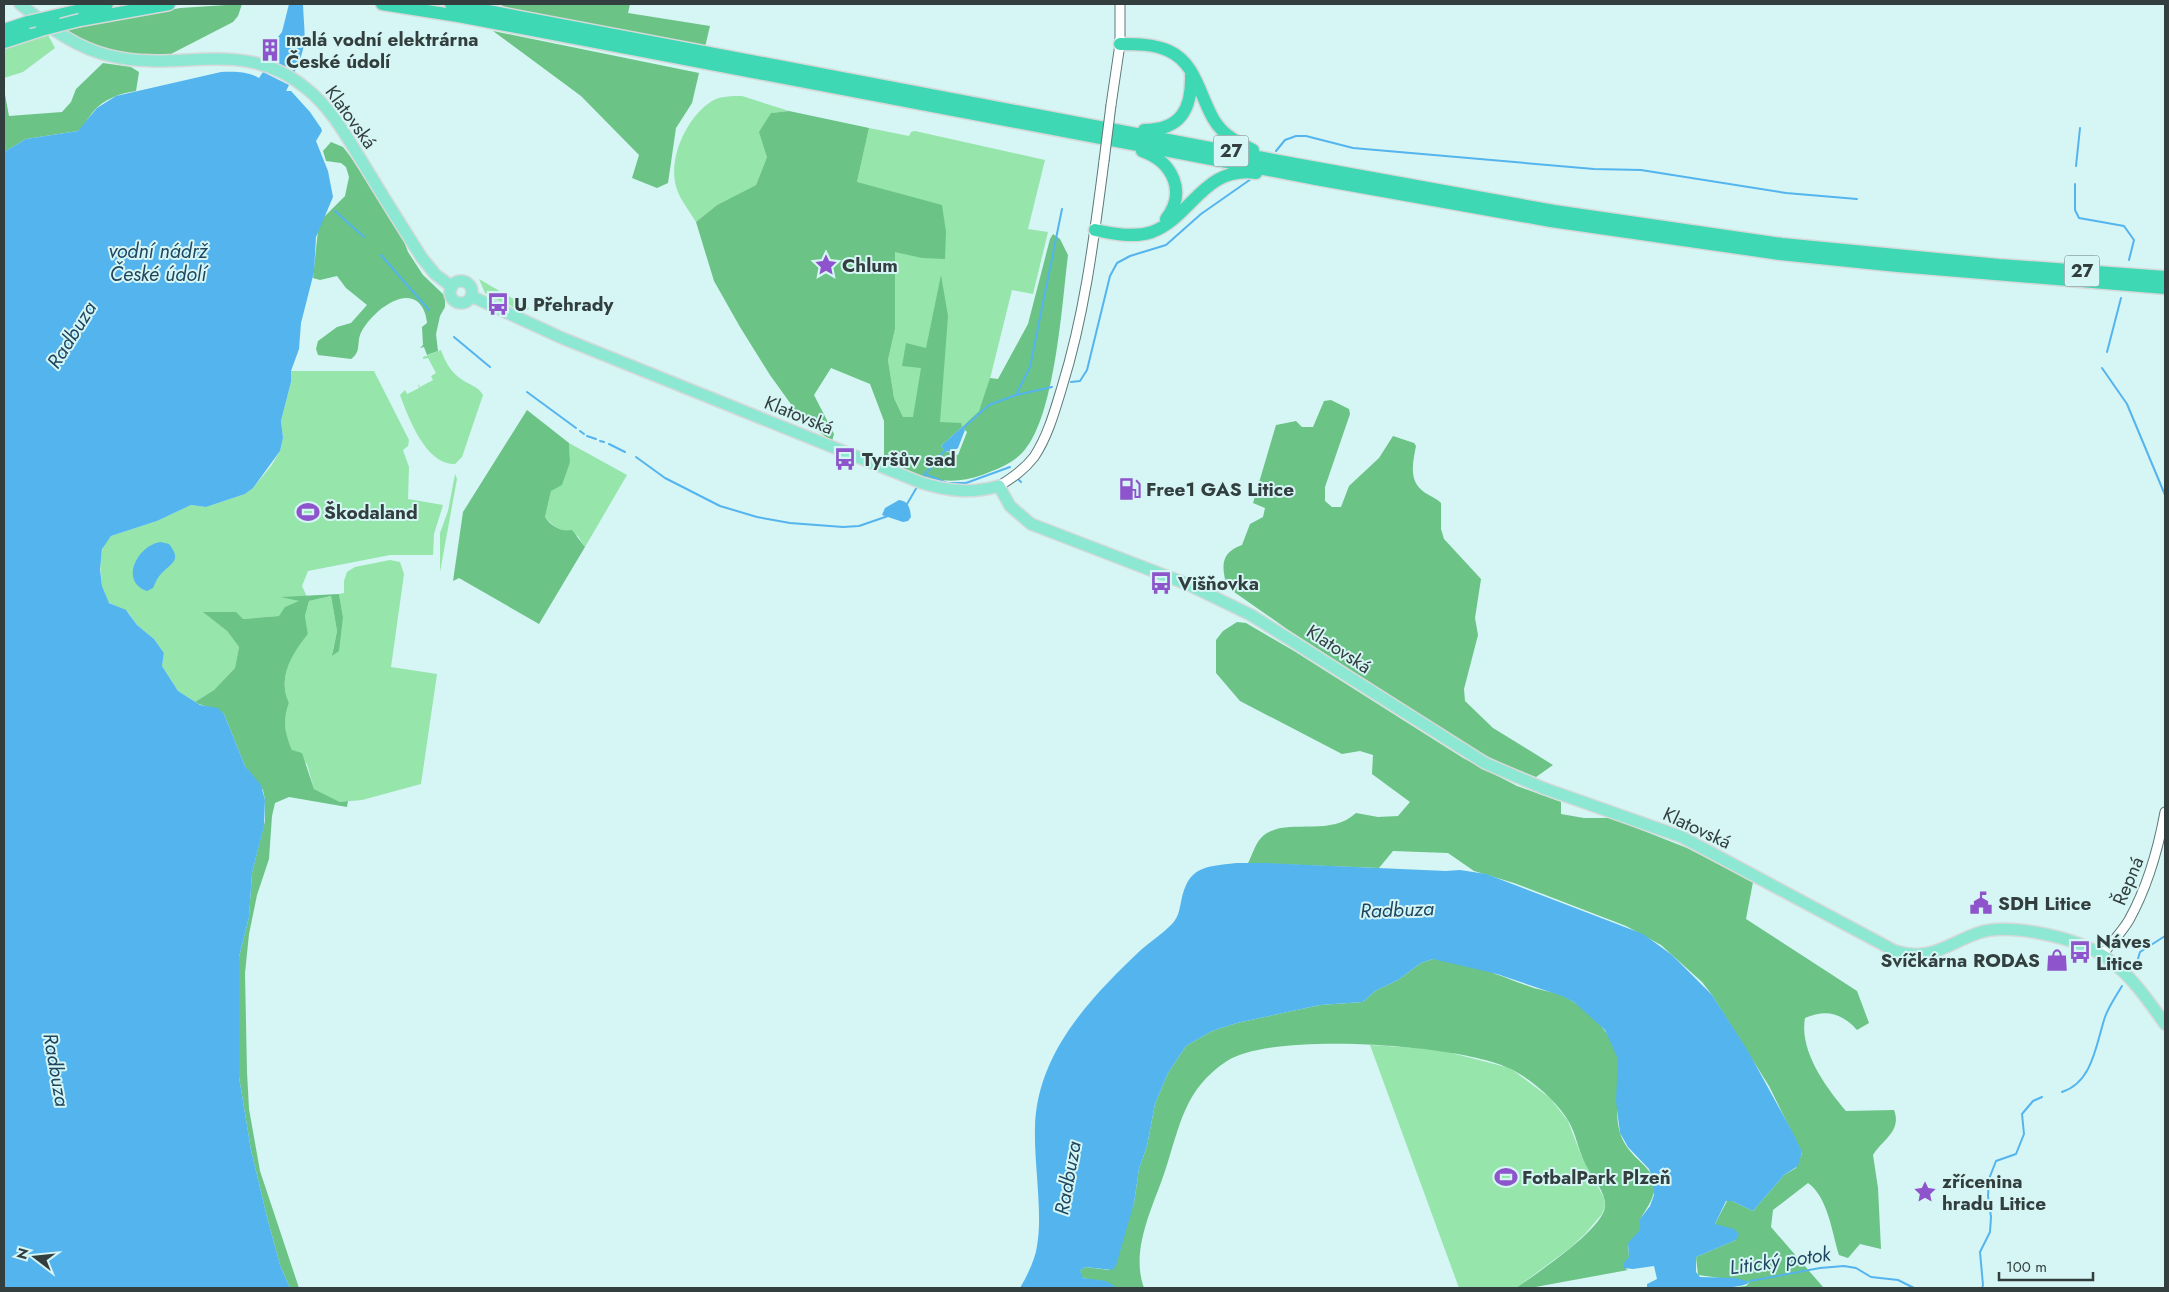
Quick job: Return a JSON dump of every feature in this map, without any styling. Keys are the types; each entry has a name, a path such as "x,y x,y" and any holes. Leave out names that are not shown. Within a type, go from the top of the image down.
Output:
{"highway":[{"path":"4,30 28,22 107,4"},
{"path":"4,42 80,20 169,4"},
{"name":"27","path":"382,4 499,24 1316,179 1551,221 1742,248 1898,266 2165,288"},
{"name":"27","path":"451,4 1295,164 1554,211 1782,244 1989,264 2165,277"},
{"path":"1120,44 1138,44 1169,51 1180,58 1191,72 1215,122 1225,134 1239,144 1259,153 1286,158 1295,164"},
{"path":"1025,113 1047,112 1141,130 1166,127 1180,118 1189,104 1191,72"},
{"path":"1095,137 1116,146 1148,153 1160,160 1170,170 1176,183 1176,199 1163,226"},
{"path":"1095,230 1138,235 1152,232 1171,222 1202,189 1225,177 1254,173 1304,181 1316,179"},
{"path":"2108,284 2165,296"}],"main road":[{"name":"Klatovská","path":"20,4 60,35 100,54 137,61 209,58 240,60 267,66 293,79 315,96 333,117 422,258 435,274 452,287 458,282 467,282 471,288 471,296 554,335 919,482 962,492 974,492 999,486 1016,512 1031,524 1187,584 1252,615 1485,763 1543,788 1682,837 1895,951 1915,955 1934,953 1977,933 2000,929 2026,931 2059,938 2103,954 2130,976 2165,1024"}],"street":[{"path":"999,486 1027,465 1046,434 1074,347 1095,230 1120,44 1120,4"},
{"name":"Řepná","path":"2103,954 2128,921 2146,885 2158,851 2165,812"}],"green space":[{"path":"242,4 238,16 233,22 167,56 122,54 96,47 65,30 180,8"},
{"path":"500,4 630,4 628,13 710,26 705,47 506,8"},
{"path":"493,31 699,73 692,103 676,128 668,183 657,188 632,178 639,155 581,96"},
{"path":"48,35 55,48 23,72 4,78 4,48"},
{"path":"103,63 131,67 139,72 136,91 124,93 107,100 97,107 78,131 26,139 4,152 4,89 9,116 62,112 71,102 76,89"},
{"path":"742,96 789,111 771,113 767,157 756,185 717,205 696,222 676,187 674,171 678,148 688,126 703,108 719,98"},
{"path":"789,111 869,128 857,182 942,205 946,232 945,259 922,258 895,252 895,329 888,360 894,398 903,417 913,417 921,368 902,366 906,343 926,348 941,275 948,316 940,422 961,423 962,427 979,411 990,378 998,379 1028,324 1050,239 1053,234 1060,239 1068,255 1060,330 1049,389 1042,415 1033,437 1022,453 1013,461 982,475 957,481 920,476 884,460 884,421 870,384 831,368 814,395 834,434 832,441 803,421 770,375 714,281 696,222 717,205 756,185 767,157 759,132 771,113","holes":["962,427 967,432 958,455 945,451 941,446"]},
{"path":"869,128 909,136 911,132 915,131 1045,160 1028,229 1048,232 1033,294 1012,290 986,395 979,411 962,427 903,417 894,398 888,360 895,329 857,182"},
{"path":"331,142 343,147 350,156 402,236 408,252 423,275 445,296 445,307 440,316 436,334 438,351 427,355 424,347 420,348 423,345 422,327 427,323 424,311 418,302 411,298 402,298 385,306 369,320 360,335 356,354 351,359 318,355 316,349 318,341 337,327 351,323 367,305 346,288 337,276 320,280 313,278 318,230 323,218 345,196 349,177 346,167 341,163 326,161 323,151"},
{"path":"479,279 529,308 528,310 518,311 503,300 501,302 485,293"},
{"path":"441,350 451,370 483,395 462,457 455,464 435,457 427,449 408,416 400,395 405,390 407,394 419,388 418,383 420,387 433,380 431,376 436,373 428,358 423,359 423,357"},
{"name":"Škodaland","path":"291,371 374,371 409,440 408,446 403,450 409,467 408,499 443,505 434,534 433,555 390,555 308,571 302,586 307,597 284,597 300,601 280,616 243,619 204,612 227,631 239,647 235,668 214,690 195,702 178,691 162,666 164,653 154,639 137,625 128,612 108,602 102,586 100,563 103,546 111,536 157,521 191,505 206,507 245,494 253,488 271,466 280,451 283,438 281,421 291,382"},
{"path":"1331,400 1349,409 1350,414 1325,487 1325,501 1332,507 1341,507 1349,486 1379,458 1393,436 1414,443 1416,446 1414,477 1419,488 1441,503 1441,529 1444,539 1481,579 1475,618 1478,635 1464,689 1465,701 1493,728 1553,765 1536,777 1498,762 1470,747 1287,629 1227,587 1223,567 1226,557 1229,552 1242,545 1250,524 1263,517 1265,508 1253,503 1276,425 1296,421 1302,427 1313,427 1324,401"},
{"path":"527,410 569,443 570,462 562,485 551,491 545,517 557,528 572,530 585,547 539,624 459,578 453,581 463,512"},
{"path":"569,443 627,475 585,547 578,536 555,527 545,517 551,491 570,462"},
{"path":"455,474 457,479 440,572 440,533 448,511"},
{"path":"390,560 400,562 404,574 391,667 437,674 421,784 362,800 340,802 314,789 307,764 292,750 286,737 284,715 289,703 286,694 286,675 292,658 308,634 305,616 309,601 331,596 337,631 332,655 343,617 339,594 344,593 344,581 347,572 355,567"},
{"path":"339,594 343,617 339,651 332,656 337,631 331,596 309,601 305,616 308,634 292,658 286,675 286,694 289,703 285,721 286,733 292,750 302,753 314,789 340,802 348,801 347,807 289,797 275,803 272,816 269,859 257,895 249,934 245,973 249,1109 260,1171 299,1288 290,1288 280,1265 267,1217 251,1150 239,1077 239,957 249,917 252,873 265,821 265,800 263,790 245,766 224,714 195,702 214,690 235,668 239,647 227,631 203,612 236,612 243,619 279,616 285,607 299,601 281,597"},
{"path":"1237,622 1246,623 1294,651 1463,758 1517,786 1561,802 1561,814 1584,818 1611,818 1687,848 1753,882 1746,919 1857,991 1869,1023 1857,1030 1839,1016 1827,1013 1805,1018 1804,1030 1810,1056 1816,1068 1830,1091 1846,1111 1894,1110 1896,1124 1894,1129 1873,1155 1878,1188 1881,1249 1860,1244 1848,1258 1839,1255 1825,1206 1815,1189 1808,1183 1773,1210 1771,1227 1822,1288 1729,1288 1746,1286 1750,1282 1698,1275 1696,1257 1736,1240 1715,1224 1727,1201 1732,1201 1753,1211 1784,1175 1796,1168 1802,1153 1769,1086 1712,995 1702,982 1661,945 1626,926 1514,883 1474,871 1448,853 1393,851 1379,868 1248,863 1261,838 1270,831 1281,828 1332,825 1345,821 1356,813 1378,817 1398,816 1410,802 1372,774 1373,755 1360,751 1342,754 1240,701 1216,673 1216,640 1223,631"},
{"path":"1433,959 1470,965 1531,987 1563,996 1583,1008 1597,1021 1609,1037 1619,1063 1617,1113 1620,1133 1626,1145 1649,1170 1655,1188 1641,1218 1640,1231 1628,1245 1629,1257 1626,1269 1628,1270 1530,1288 1516,1288 1581,1239 1601,1217 1605,1207 1601,1189 1586,1166 1569,1122 1558,1106 1527,1079 1511,1069 1487,1060 1452,1053 1367,1044 1323,1044 1283,1046 1250,1052 1227,1061 1213,1072 1192,1096 1180,1124 1149,1214 1141,1244 1140,1274 1144,1288 1117,1288 1081,1277 1080,1271 1085,1267 1109,1270 1134,1203 1139,1169 1147,1146 1155,1104 1168,1073 1186,1046 1212,1031 1237,1023 1320,1005 1363,1002 1375,991 1398,980 1421,963"},
{"name":"FotbalPark Plzeň","path":"1370,1045 1436,1049 1510,1068 1550,1098 1568,1121 1581,1155 1604,1198 1605,1206 1602,1214 1570,1248 1516,1288 1459,1288"}],"water":[{"path":"289,4 303,4 304,46 294,73 269,60 276,45 273,43 282,32"},
{"name":"vodní nádrž České údolí","path":"221,72 242,72 259,78 263,72 289,85 286,91 291,91 310,112 321,128 322,131 316,141 328,171 333,197 316,237 314,272 301,323 299,349 291,371 291,382 281,421 283,438 280,451 253,488 245,494 206,507 191,505 157,521 111,536 102,549 100,569 102,586 109,603 126,610 137,625 154,639 164,653 162,666 178,691 200,705 218,708 224,714 245,766 261,785 265,800 264,826 252,873 249,917 239,957 239,1077 251,1150 267,1217 280,1265 290,1288 4,1288 4,152 26,139 78,131 97,108 116,96"},
{"path":"962,427 965,430 958,448 952,452 945,451 941,446"},
{"path":"899,500 905,502 908,506 911,517 908,521 903,522 882,515 885,508"},
{"path":"161,542 169,544 175,554 175,558 172,564 158,577 153,588 147,591 134,580 134,564 145,550"},
{"name":"Radbuza","path":"1236,863 1460,870 1486,874 1643,934 1672,955 1712,995 1748,1051 1802,1152 1798,1166 1784,1175 1753,1211 1732,1201 1726,1201 1715,1224 1734,1229 1739,1234 1736,1240 1696,1257 1696,1272 1700,1277 1736,1278 1750,1282 1743,1285 1718,1288 1647,1288 1647,1284 1657,1279 1654,1266 1633,1269 1624,1268 1624,1263 1629,1257 1628,1243 1640,1230 1640,1219 1650,1206 1654,1195 1654,1182 1649,1169 1628,1147 1620,1133 1616,1101 1618,1059 1605,1030 1574,1002 1562,996 1497,974 1433,959 1421,963 1398,980 1375,991 1363,1002 1320,1005 1237,1023 1212,1031 1186,1046 1168,1073 1155,1104 1147,1146 1139,1169 1134,1203 1116,1266 1112,1270 1085,1267 1080,1271 1083,1278 1106,1281 1117,1288 1020,1288 1034,1257 1039,1233 1035,1129 1038,1102 1045,1076 1056,1052 1069,1029 1103,987 1173,922 1178,915 1184,890 1193,875 1199,870 1206,868"}],"waterway":[{"path":"2076,166 2080,128"},
{"path":"1276,151 1285,140 1296,136 1306,136 1353,148 1594,169 1641,170 1786,193 1857,199"},
{"path":"1071,382 1080,381 1087,370 1110,276 1117,263 1130,256 1166,245 1201,214 1251,179"},
{"path":"2075,184 2075,210 2079,218 2124,226 2134,240 2129,260"},
{"path":"1016,395 1030,367 1062,209"},
{"path":"335,211 364,237"},
{"path":"381,255 429,310"},
{"path":"2107,352 2121,298"},
{"path":"454,337 490,367"},
{"path":"2102,368 2127,404 2165,495"},
{"path":"963,428 989,405 1016,395 1052,387"},
{"path":"527,392 576,428"},
{"path":"580,431 584,434"},
{"path":"587,436 596,439"},
{"path":"600,441 604,442"},
{"path":"609,444 625,452"},
{"path":"922,478 946,449"},
{"path":"636,457 665,478 720,506 757,517 790,523 843,527 859,526 888,516"},
{"path":"925,474 947,483 966,483 1010,467"},
{"path":"907,504 917,487"},
{"name":"Litický potok","path":"2135,969 2140,952 2165,936"},
{"name":"Litický potok","path":"2062,1092 2081,1080 2087,1071 2096,1050 2107,1013 2122,986"},
{"name":"Litický potok","path":"1982,1288 1980,1252 1990,1232 1991,1217 1988,1196 1989,1179 1996,1161 2016,1154 2024,1134 2022,1114 2033,1101 2042,1097"},
{"name":"Litický potok","path":"1750,1281 1820,1268 1844,1266 1856,1268 1871,1277 1898,1280 1914,1288"}],"place":[{"name":"malá vodní elektrárna České údolí","path":"270,50"},
{"name":"Chlum","path":"826,265"},
{"name":"U Přehrady","path":"498,304"},
{"name":"Tyršův sad","path":"845,459"},
{"name":"Free1 GAS Litice","path":"1130,489"},
{"name":"Škodaland","path":"308,512"},
{"name":"Višňovka","path":"1161,583"},
{"name":"SDH Litice","path":"1981,903"},
{"name":"Náves Litice","path":"2080,952"},
{"name":"Svíčkárna RODAS","path":"2057,960"},
{"name":"FotbalPark Plzeň","path":"1506,1177"},
{"name":"zřícenina hradu Litice","path":"1925,1192"}]}
